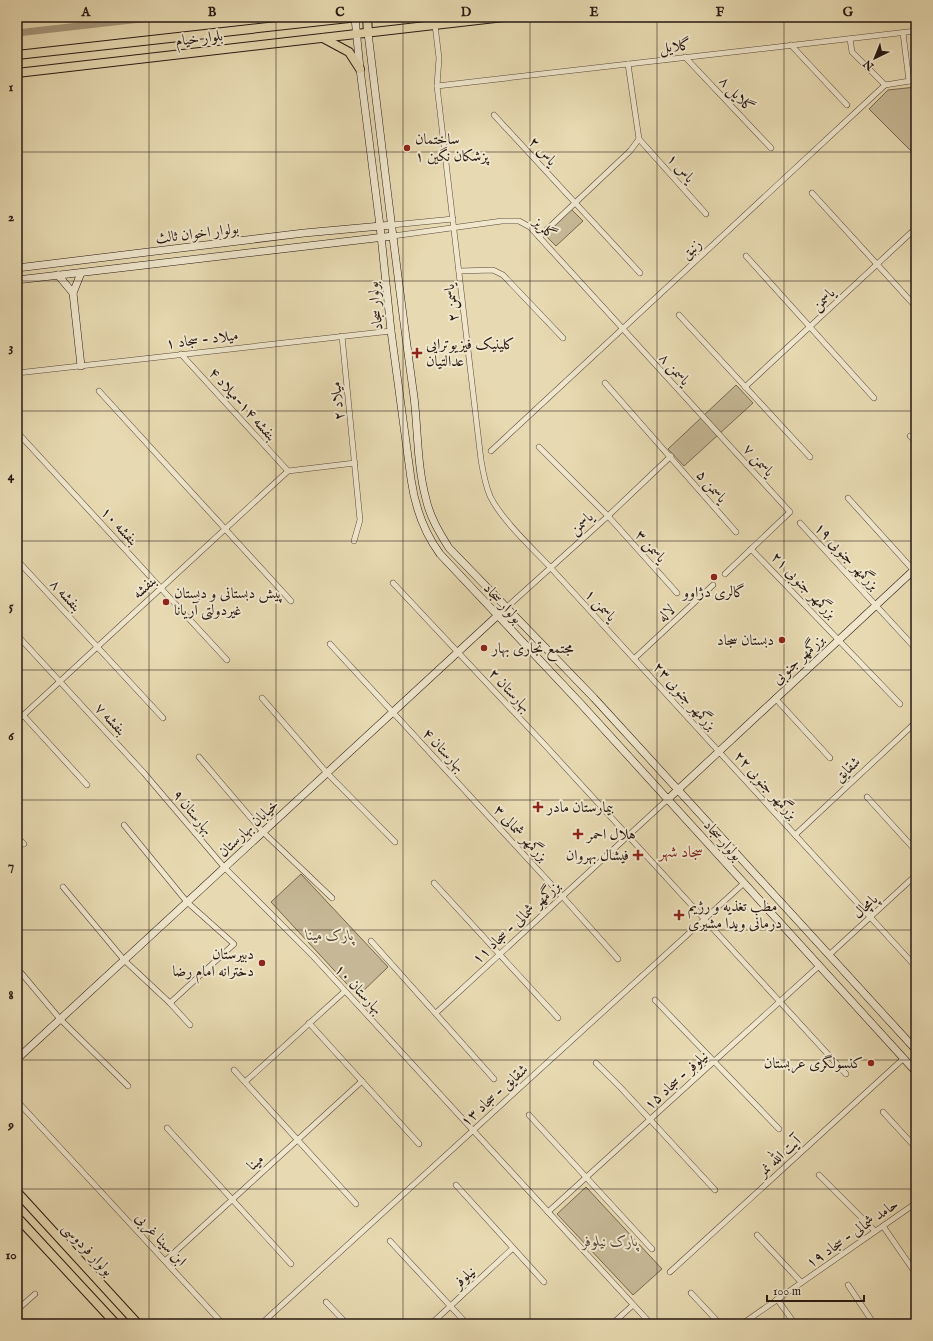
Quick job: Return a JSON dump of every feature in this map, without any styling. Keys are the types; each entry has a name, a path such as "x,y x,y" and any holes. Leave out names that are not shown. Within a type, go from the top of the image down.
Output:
{"main road":[{"name":"بولوار سجاد","path":"355,17 391,331 414,500 421,522 429,539 440,554 668,799 916,1072"},
{"name":"بلوار خیام","path":"17,55 358,17"},
{"path":"367,17 368,33"},
{"name":"بلوار خیام","path":"17,73 504,17"},
{"name":"بولوار سجاد","path":"368,33 425,498 432,518 449,548 678,790 915,1049"},
{"path":"322,38 349,52 360,69"},
{"name":"بولوار اخوان ثالث","path":"17,268 392,225"},
{"path":"17,280 393,236"},
{"path":"47,264 48,276"},
{"path":"81,273 73,293 82,366"},
{"path":"58,275 73,293"},
{"name":"بزرگمهر جنوبی","path":"668,799 775,698 915,570"},
{"name":"خیابان بهارستان","path":"17,1059 497,616"},
{"name":"بولوار فردوسی","path":"17,1192 138,1324"},
{"name":"بولوار فردوسی","path":"17,1217 116,1324"}],"street":[{"name":"یاسمن ۲","path":"435,25 439,58 437,86 485,480 491,497 500,512 550,567"},
{"name":"گلایل","path":"437,86 916,31"},
{"path":"903,33 909,81"},
{"path":"850,38 852,52 885,85 916,80"},
{"path":"791,45 847,105"},
{"name":"گلایل ۸","path":"685,57 771,148"},
{"path":"539,237 630,151 639,139 628,64"},
{"name":"زنبق","path":"491,451 885,85"},
{"name":"یاس ۲","path":"494,115 640,273"},
{"name":"یاس ۱","path":"639,139 706,214"},
{"path":"812,193 916,307"},
{"path":"392,225 453,219"},
{"name":"گلریز","path":"393,236 502,221 519,221 530,227 623,329"},
{"name":"یاسمن","path":"745,387 878,265 916,228"},
{"path":"746,256 874,398"},
{"path":"459,271 488,269 503,275 562,338"},
{"path":"679,315 810,457"},
{"name":"یاسمن ۸","path":"623,329 710,424"},
{"name":"میلاد - سجاد ۱","path":"17,373 391,331"},
{"name":"میلاد ۲","path":"342,336 360,520 354,541"},
{"name":"بنفشه ۱۴-میلاد ۴","path":"181,354 288,471"},
{"name":"یاسمن ۵","path":"605,383 736,532"},
{"path":"99,391 291,601"},
{"name":"یاسمن ۷","path":"710,424 790,512 751,549"},
{"name":"بنفشه ۱۰","path":"17,432 227,660"},
{"path":"910,436 916,442"},
{"name":"یاسمن ۳","path":"539,447 608,516 677,593"},
{"name":"یاسمن","path":"497,616 608,516 670,456"},
{"path":"288,471 355,463"},
{"name":"بنفشه","path":"17,721 288,471"},
{"path":"848,498 915,570"},
{"name":"بزرگمهر جنوبی ۱۹","path":"800,523 916,649"},
{"path":"725,574 751,549"},
{"name":"بزرگمهر جنوبی ۲۱","path":"751,549 840,639 900,704"},
{"name":"بنفشه ۸","path":"17,560 163,718"},
{"name":"یاسمن ۱","path":"550,567 635,658"},
{"name":"بهارستان ۲","path":"393,583 544,744 846,1074"},
{"name":"لاله","path":"635,658 713,584"},
{"name":"بنفشه ۷","path":"17,635 144,773"},
{"name":"بهارستان ۴","path":"330,644 478,804"},
{"name":"بزرگمهر جنوبی ۲۳","path":"635,658 719,751"},
{"path":"262,698 327,773 395,842"},
{"path":"775,698 830,758"},
{"path":"23,715 87,785"},
{"name":"شقایق","path":"795,835 916,722"},
{"name":"بزرگمهر جنوبی ۲۲","path":"719,751 916,967"},
{"path":"199,757 263,832 332,898"},
{"name":"بهارستان ۹","path":"144,773 224,867"},
{"path":"867,797 916,850"},
{"name":"بزرگمهر شمالی - سجاد ۱۱","path":"436,1013 668,799"},
{"name":"بزرگمهر شمالی ۳","path":"478,804 618,959"},
{"path":"124,825 187,902 234,944 170,1003"},
{"path":"17,837 24,844"},
{"name":"بهارستان ۱۰","path":"224,867 313,956 651,1324"},
{"name":"پامچال","path":"829,955 916,875"},
{"path":"434,883 558,1018"},
{"name":"شقایق - سجاد ۱۳","path":"261,1324 744,883"},
{"path":"63,887 124,960 170,1003 190,1025"},
{"path":"371,941 494,1079"},
{"name":"نیلوفر - سجاد ۱۵","path":"548,1212 819,966"},
{"path":"17,968 60,1019 128,1086"},
{"path":"245,1082 345,991"},
{"path":"655,1000 779,1129"},
{"path":"309,1023 419,1144"},
{"name":"آیت الله نمر","path":"670,1272 904,1058"},
{"path":"596,1064 621,1088 715,1190"},
{"path":"234,1070 356,1204"},
{"name":"مینا","path":"165,1261 362,1081"},
{"name":"ابن سینا غربی","path":"17,1101 223,1324"},
{"path":"883,1112 915,1148"},
{"path":"529,1115 652,1249"},
{"path":"167,1128 291,1264"},
{"path":"819,1175 875,1231"},
{"path":"456,1185 544,1282"},
{"name":"حامد شمالی - سجاد ۱۹","path":"742,1324 916,1202"},
{"path":"883,1226 916,1274"},
{"path":"756,1234 802,1282"},
{"path":"390,1241 467,1324"},
{"name":"نیلوفر","path":"431,1324 513,1248"},
{"path":"848,1285 874,1324"},
{"path":"690,1293 720,1324"},
{"path":"17,1310 35,1294"},
{"path":"777,1299 794,1324"},
{"path":"326,1302 347,1324"},
{"path":"612,1324 633,1305"}],"green space":[{"path":"916,87 916,156 869,109 888,90"},
{"path":"570,208 583,221 556,246 543,233"},
{"path":"736,385 753,403 684,466 668,449"},
{"name":"پارک مینا","path":"301,874 388,967 358,996 271,902"},
{"name":"پارک نیلوفر","path":"586,1187 662,1269 633,1295 557,1214"}],"waterway":[{"path":"17,33 158,17"}],"place":[{"name":"ساختمان پزشکان نگین ۱","path":"407,148"},
{"name":"کلینیک فیزیوتراپی عدالتیان","path":"417,353"},
{"name":"گالری دژاوو","path":"714,577"},
{"name":"پیش دبستانی و دبستان غیردولتی آریانا","path":"166,602"},
{"name":"دبستان سجاد","path":"782,640"},
{"name":"مجتمع تجاری بهار","path":"484,648"},
{"name":"بیمارستان مادر","path":"538,807"},
{"name":"هلال احمر","path":"578,834"},
{"name":"فیشال بهروان","path":"638,855"},
{"name":"مطب تغذیه و رژیم درمانی ویدا مشیری","path":"679,915"},
{"name":"دبیرستان دخترانه امام رضا","path":"262,963"},
{"name":"کنسولگری عربستان","path":"871,1063"}],"district":[{"name":"سجاد شهر","path":"681,851"}]}
